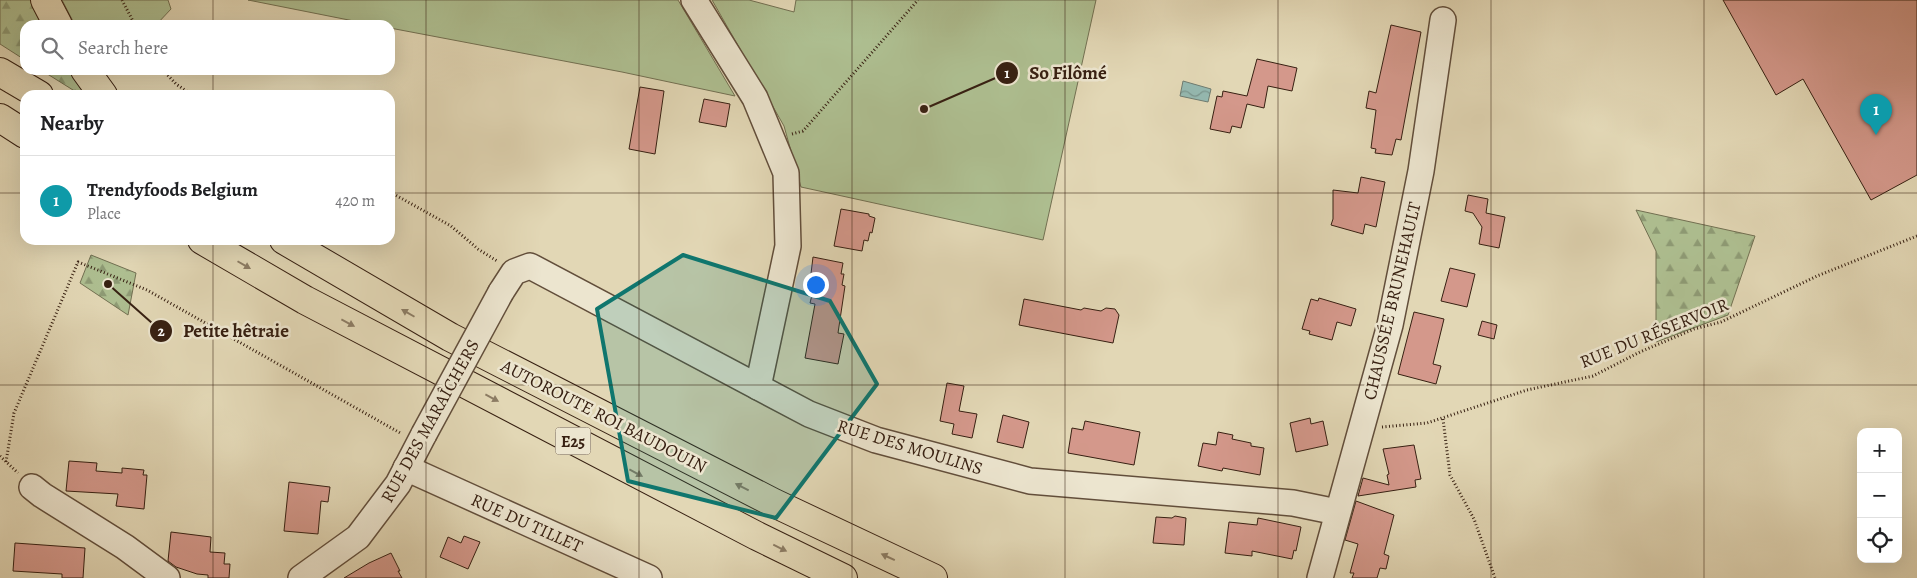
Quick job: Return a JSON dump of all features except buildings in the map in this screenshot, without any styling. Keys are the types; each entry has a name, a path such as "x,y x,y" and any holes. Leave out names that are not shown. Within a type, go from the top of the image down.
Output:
{"highway":[{"path":"45,0 55,20"},
{"path":"0,72 31,90"},
{"path":"89,75 99,90"},
{"name":"AUTOROUTE ROI BAUDOUIN","path":"211,245 313,305 757,536 843,578"},
{"name":"AUTOROUTE ROI BAUDOUIN","path":"293,245 450,337 774,503 932,578"}],"street":[{"path":"694,0 755,98 786,173 788,246 758,387"},
{"name":"CHAUSSÉE BRUNEHAULT","path":"1320,578 1390,325 1419,181 1443,20"},
{"name":"RUE DES MOULINS","path":"508,282 530,266 809,414 876,440 1030,481 1293,503 1337,512"},
{"name":"RUE DES MARAÎCHERS","path":"302,578 358,537 398,484 508,282"},
{"name":"RUE DU TILLET","path":"415,451 649,578"},
{"path":"32,487 125,546 167,578"}],"path":[{"path":"122,0 132,20"},
{"path":"772,139 803,131 918,0"},
{"path":"168,75 185,90"},
{"path":"395,194 451,226 478,249 508,282"},
{"name":"RUE DU RÉSERVOIR","path":"1361,429 1427,423 1527,390 1593,376 1640,352 1694,329 1721,322 1817,276 1917,236"},
{"path":"6,462 14,413 78,262 147,290 403,434 415,451"},
{"path":"1443,419 1450,475 1474,519 1495,578"}],"highlighted area":[{"path":"683,255 830,301 877,384 776,518 628,481 597,309"}],"green space":[{"path":"0,0 36,0 46,20 20,20 20,57 0,44"},
{"path":"62,0 168,0 171,9 161,20 72,20"},
{"path":"248,0 678,0 735,96 622,72 395,29 395,20 349,20"},
{"path":"712,0 749,0 794,12 796,0 1096,0 1043,240 801,187 784,126"},
{"path":"49,75 78,75 87,90 73,90"},
{"path":"1636,210 1755,236 1728,315 1656,342 1656,251"},
{"path":"91,255 136,273 128,315 80,283"}],"water":[{"path":"1183,81 1211,89 1208,102 1180,96"}],"place":[{"name":"So Filômé","path":"924,109"},
{"name":"Trendyfoods Belgium","path":"1876,135"},
{"name":"Petite hêtraie","path":"108,284"}]}
